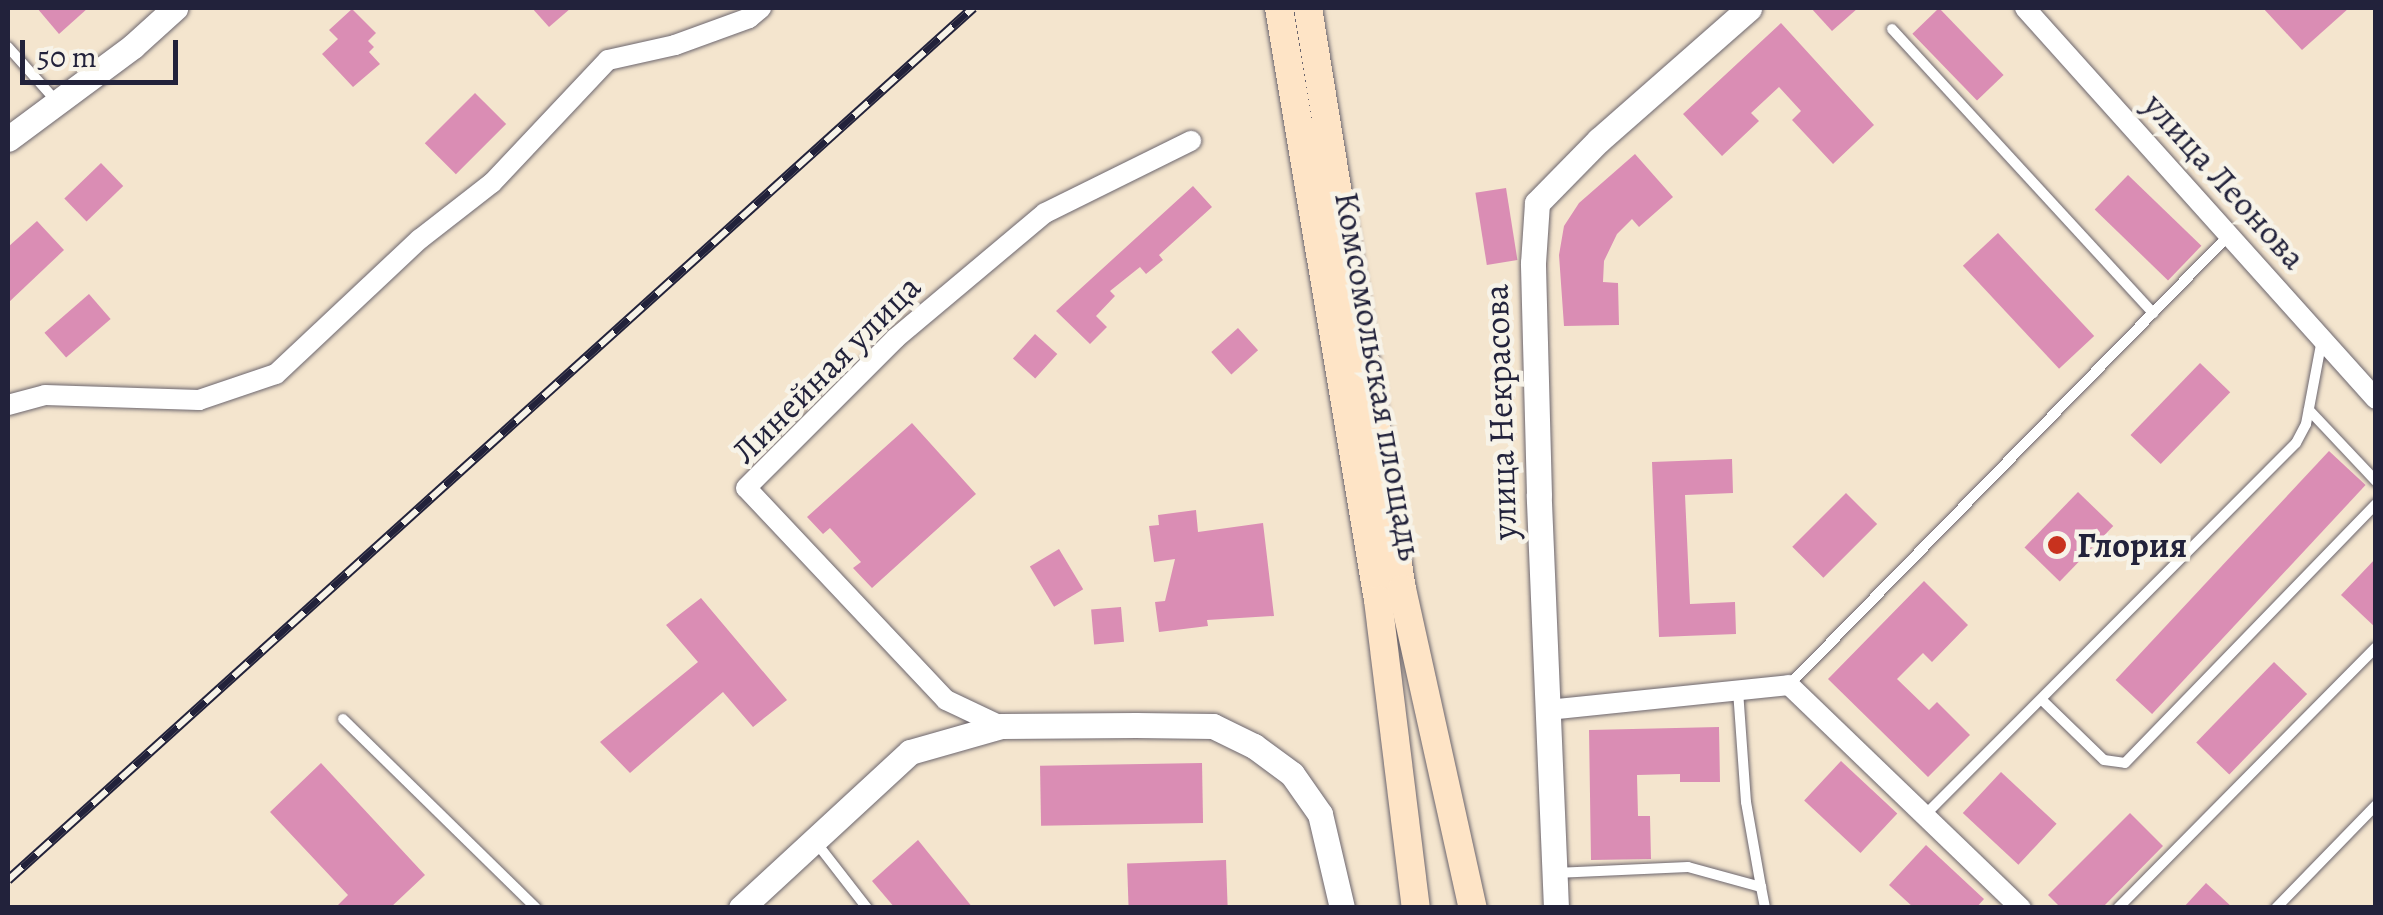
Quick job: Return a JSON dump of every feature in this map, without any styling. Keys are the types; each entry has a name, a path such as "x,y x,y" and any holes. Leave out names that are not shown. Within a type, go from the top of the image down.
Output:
{"main road":[{"name":"Комсомольская площадь","path":"1279,8 1400,758 1416,908"},
{"path":"1308,8 1402,589 1472,908"}],"street":[{"path":"8,140 134,46 175,8"},
{"path":"8,405 46,396 199,400 276,374 420,239 492,183 608,60 675,45 749,18 761,8"},
{"name":"улица Некрасова","path":"1556,908 1533,263 1537,203 1599,140 1749,8"},
{"name":"улица Леонова","path":"2025,8 2376,399"},
{"name":"Линейная улица","path":"1001,726 946,700 746,488 896,338 1045,213 1191,141"},
{"path":"1548,710 1789,684 1925,815 2010,904"},
{"path":"741,908 910,752 1001,726 1213,726 1254,746 1292,774 1320,814 1342,908"}],"lane":[{"path":"1892,29 2153,313"},
{"path":"8,47 58,102"},
{"path":"1789,684 2230,234"},
{"path":"1925,815 2296,443 2309,410 2322,339"},
{"path":"2309,410 2376,481"},
{"path":"2042,700 2104,760 2125,763 2376,504"},
{"path":"2118,908 2376,646"},
{"path":"1738,690 1746,802 1765,908"},
{"path":"344,719 536,908"},
{"path":"2276,908 2376,805"},
{"path":"814,840 867,908"},
{"path":"1554,873 1688,867 1761,887"}],"building":[{"path":"37,8 88,8 59,34"},
{"path":"532,8 571,8 549,27"},
{"path":"1811,8 1858,8 1832,31"},
{"path":"1939,8 2004,75 1977,101 1912,34"},
{"path":"2263,8 2349,8 2302,50"},
{"path":"352,9 376,33 368,41 374,47 369,52 380,64 353,87 322,54 338,39 329,30"},
{"path":"1781,23 1874,125 1833,164 1792,120 1801,111 1779,87 1751,113 1759,121 1722,156 1683,114"},
{"path":"475,93 506,124 456,174 425,143"},
{"path":"1635,154 1673,197 1639,227 1632,219 1617,234 1604,261 1603,282 1618,283 1619,325 1564,326 1559,255 1564,226 1579,203"},
{"path":"101,163 123,186 87,221 64,198"},
{"path":"2128,175 2201,246 2168,280 2095,210"},
{"path":"1193,186 1212,207 1159,255 1163,260 1146,274 1140,267 1110,291 1115,296 1096,316 1107,327 1090,344 1056,311"},
{"path":"1506,188 1517,260 1487,265 1475,193"},
{"path":"37,221 64,250 8,303 8,247"},
{"path":"1998,233 2094,336 2059,369 1963,266"},
{"path":"89,294 111,319 66,358 44,333"},
{"path":"1238,328 1258,350 1231,374 1211,352"},
{"path":"1035,334 1057,354 1035,379 1013,359"},
{"path":"2200,363 2230,392 2161,464 2131,435"},
{"path":"912,423 976,494 872,588 853,568 861,562 830,528 823,534 807,517"},
{"path":"2329,451 2366,485 2152,714 2116,680"},
{"path":"1732,459 1733,493 1685,495 1690,604 1735,602 1736,634 1659,637 1652,462"},
{"path":"2078,492 2113,526 2060,581 2025,547"},
{"path":"1846,493 1877,524 1823,578 1792,547"},
{"path":"1196,510 1198,532 1263,523 1274,616 1207,620 1208,626 1159,632 1155,602 1165,601 1175,559 1154,562 1149,526 1159,525 1158,515"},
{"path":"1059,549 1083,589 1054,607 1030,567"},
{"path":"2376,558 2376,628 2341,595"},
{"path":"1924,581 1968,625 1932,662 1923,653 1897,679 1929,710 1937,702 1970,735 1928,777 1828,679"},
{"path":"701,598 787,700 753,727 723,692 630,773 600,742 698,662 666,625"},
{"path":"1121,607 1124,642 1094,644 1091,610"},
{"path":"2274,662 2307,694 2229,775 2196,743"},
{"path":"1719,727 1720,782 1680,782 1680,774 1637,775 1638,816 1650,816 1651,859 1591,860 1589,730"},
{"path":"1841,761 1897,814 1860,853 1804,800"},
{"path":"321,763 425,875 390,908 335,908 348,895 270,812"},
{"path":"1202,763 1203,823 1041,826 1040,766"},
{"path":"2001,772 2057,824 2018,865 1963,813"},
{"path":"2130,813 2163,846 2102,908 2061,908 2048,895"},
{"path":"918,840 973,908 895,908 872,881"},
{"path":"1926,845 1984,899 1976,908 1914,908 1889,885"},
{"path":"1226,860 1228,908 1129,908 1127,863"},
{"path":"2206,883 2233,908 2183,908"}],"railway":[{"path":"8,880 973,8"}],"place":[{"name":"Глория","path":"2057,545"}]}
